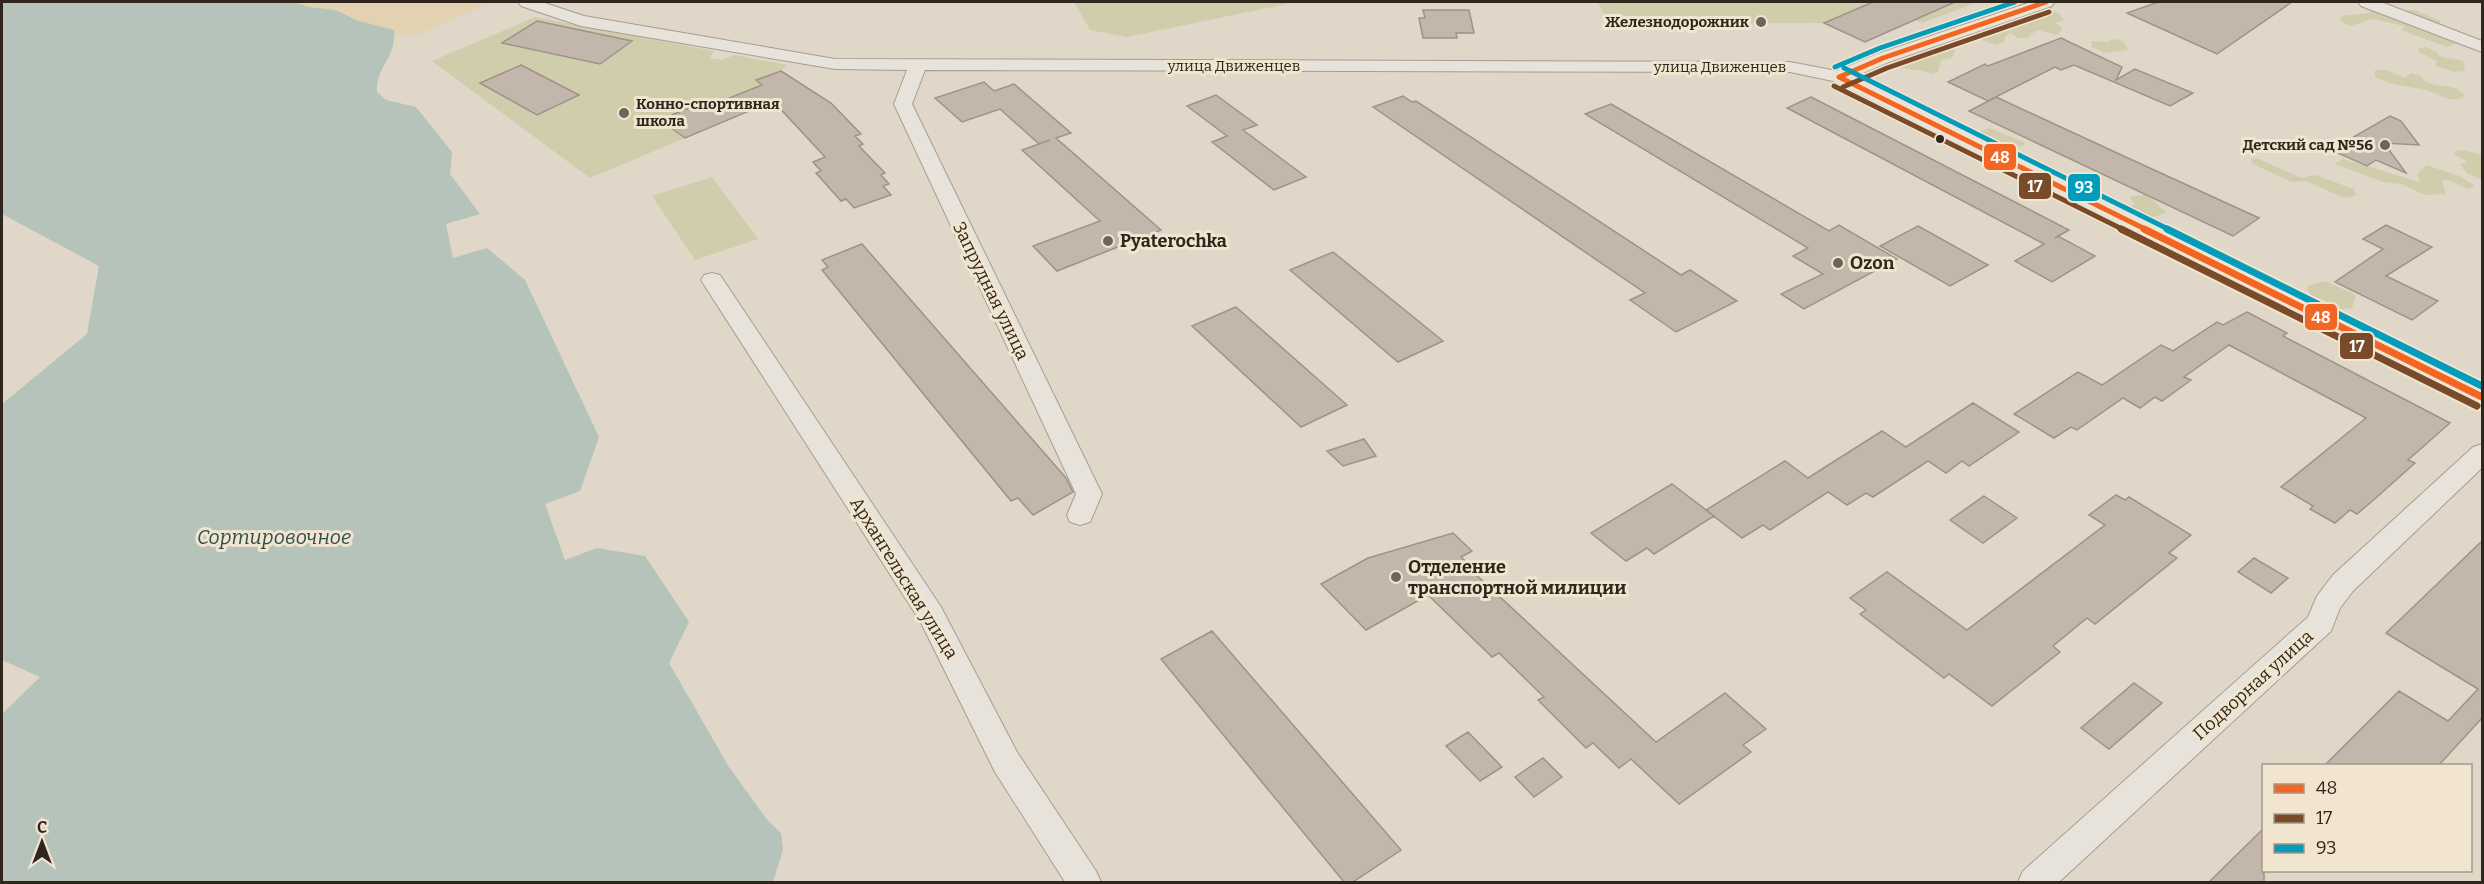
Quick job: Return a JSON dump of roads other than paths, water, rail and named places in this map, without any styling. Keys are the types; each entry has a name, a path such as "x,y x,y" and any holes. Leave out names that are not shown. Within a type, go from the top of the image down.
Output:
{"street":[{"name":"улица Движенцев","path":"527,2 581,21 814,62 918,65 1790,67 1839,77 2482,397"},
{"path":"1839,77 1883,58 2046,2"},
{"path":"2367,2 2482,47"},
{"name":"Запрудная улица","path":"918,65 903,104 1089,494 1080,515"},
{"name":"Архангельская улица","path":"712,280 931,615 1006,762 1084,882"},
{"name":"Подворная улица","path":"2035,882 2321,623 2327,604 2343,583 2482,453"}],"water":[{"name":"Сортировочное","path":"2,2 293,2 309,7 335,10 359,21 394,30 392,49 380,75 377,92 386,100 416,107 452,152 450,174 480,214 446,224 453,258 487,248 525,280 599,437 580,491 545,504 565,560 597,548 645,556 689,622 669,663 729,767 768,821 781,833 783,850 773,882 2,882 2,714 40,677 2,660 2,404 87,334 99,266 2,214"}],"place":[{"name":"Железнодорожник","path":"1761,22"},
{"name":"Конно-спортивная школа","path":"624,113"},
{"name":"Детский сад №56","path":"2385,145"},
{"name":"Pyaterochka","path":"1108,241"},
{"name":"Ozon","path":"1838,263"},
{"name":"Отделение транспортной милиции","path":"1396,577"}]}
